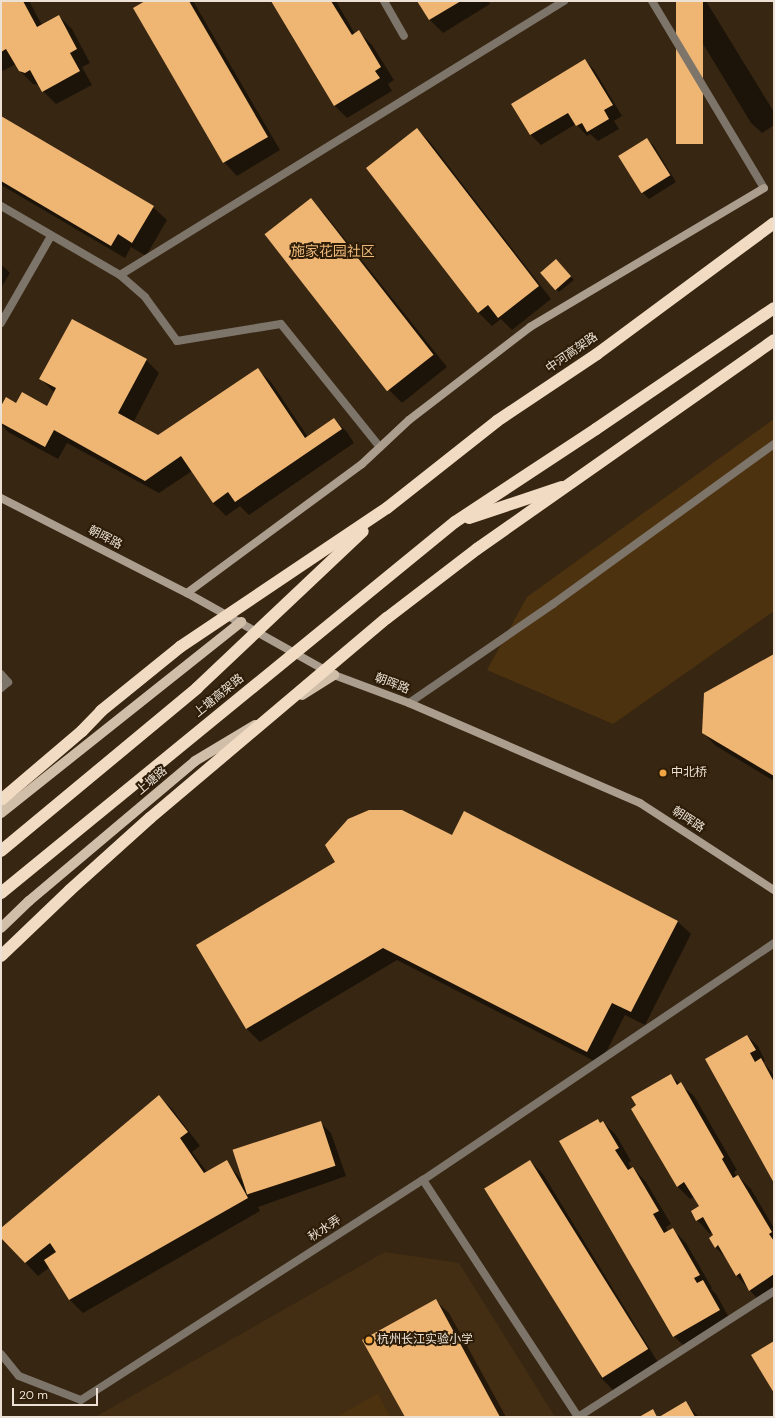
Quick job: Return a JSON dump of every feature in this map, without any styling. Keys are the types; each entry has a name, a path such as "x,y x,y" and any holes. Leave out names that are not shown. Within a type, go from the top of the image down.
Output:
{"highway":[{"name":"中河高架路","path":"387,508 497,421 596,354 774,223"},
{"path":"455,522 603,425 774,308"},
{"path":"1,956 70,890 150,818 387,618 477,548 774,340"},
{"path":"455,522 567,486"},
{"path":"1,800 82,732 101,711 180,647 387,508"},
{"name":"上塘高架路","path":"1,851 198,688 387,508"},
{"name":"上塘高架路","path":"1,893 455,522"}],"main road":[{"path":"1,813 241,622"},
{"name":"上塘路","path":"1,928 29,901 195,761 334,675"}],"street":[{"path":"384,1 404,36"},
{"path":"120,275 564,1"},
{"path":"187,593 362,464 409,420 530,327 764,188 652,1"},
{"path":"1,206 120,275 145,297 177,341 280,324 380,447"},
{"path":"1,323 51,236"},
{"path":"409,703 553,604 774,444"},
{"name":"朝晖路","path":"1,498 187,593 334,675 409,703 640,803 774,890"},
{"path":"1,674 8,682 1,688"},
{"path":"774,943 423,1180 578,1417 774,1291"},
{"name":"秋水弄","path":"1,1354 20,1376 81,1400 423,1180"}],"shaded area":[{"path":"774,419 774,611 613,724 487,670 527,597"},
{"name":"杭州长江实验小学","path":"385,1252 459,1263 555,1417 95,1417"},
{"path":"377,1394 390,1417 337,1417"}],"building":[{"path":"1,1 23,1 37,27 59,15 77,49 70,53 80,71 42,92 30,70 25,73 19,71 6,49 1,52"},
{"path":"145,1 189,1 268,137 223,163 133,8"},
{"path":"271,1 331,1 352,35 359,30 381,67 375,71 380,78 334,106"},
{"path":"417,1 461,1 429,20"},
{"path":"676,1 703,1 703,144 676,144"},
{"path":"585,59 613,105 604,110 609,119 587,132 582,123 576,126 568,113 530,135 511,104"},
{"path":"1,116 154,206 132,243 118,234 111,246 1,181"},
{"path":"417,128 539,286 498,318 488,305 478,313 366,168"},
{"path":"647,138 670,175 641,193 618,156"},
{"path":"311,198 434,355 387,391 265,234"},
{"path":"556,259 571,276 555,290 540,273"},
{"path":"72,319 147,359 118,413 158,435 258,368 305,438 334,418 342,429 235,502 228,492 213,503 181,456 145,481 54,430 45,447 1,423 1,406 6,397 16,403 22,392 47,406 56,388 39,379"},
{"path":"774,654 774,776 702,733 704,693"},
{"path":"369,810 402,810 452,835 464,811 678,921 631,1012 612,1003 587,1052 383,948 246,1029 196,945 335,862 325,845 348,819"},
{"path":"747,1035 756,1050 750,1053 755,1062 761,1058 774,1082 774,1183 705,1059"},
{"path":"671,1074 677,1085 681,1082 724,1157 722,1159 733,1178 738,1175 772,1232 769,1234 774,1241 774,1274 749,1291 740,1273 736,1276 718,1245 715,1248 709,1238 713,1235 703,1217 696,1221 691,1211 699,1206 684,1182 677,1187 631,1109 636,1105 631,1097"},
{"path":"159,1095 188,1132 180,1138 204,1173 227,1160 248,1198 69,1300 44,1260 56,1252 50,1243 25,1263 1,1238 1,1228"},
{"path":"598,1119 600,1123 603,1121 619,1148 615,1150 628,1170 633,1167 659,1211 653,1214 664,1233 673,1228 700,1275 694,1278 697,1283 703,1280 720,1310 673,1337 559,1141"},
{"path":"321,1121 336,1166 247,1194 233,1150"},
{"path":"530,1160 648,1349 602,1378 484,1189"},
{"path":"436,1299 500,1417 405,1417 362,1340"},
{"path":"774,1341 774,1393 751,1355"},
{"path":"686,1401 695,1417 659,1417"},
{"path":"653,1409 657,1417 639,1417"}],"place":[{"name":"中北桥","path":"663,773"},
{"name":"杭州长江实验小学","path":"369,1340"}],"district":[{"name":"施家花园社区","path":"333,251"}]}
